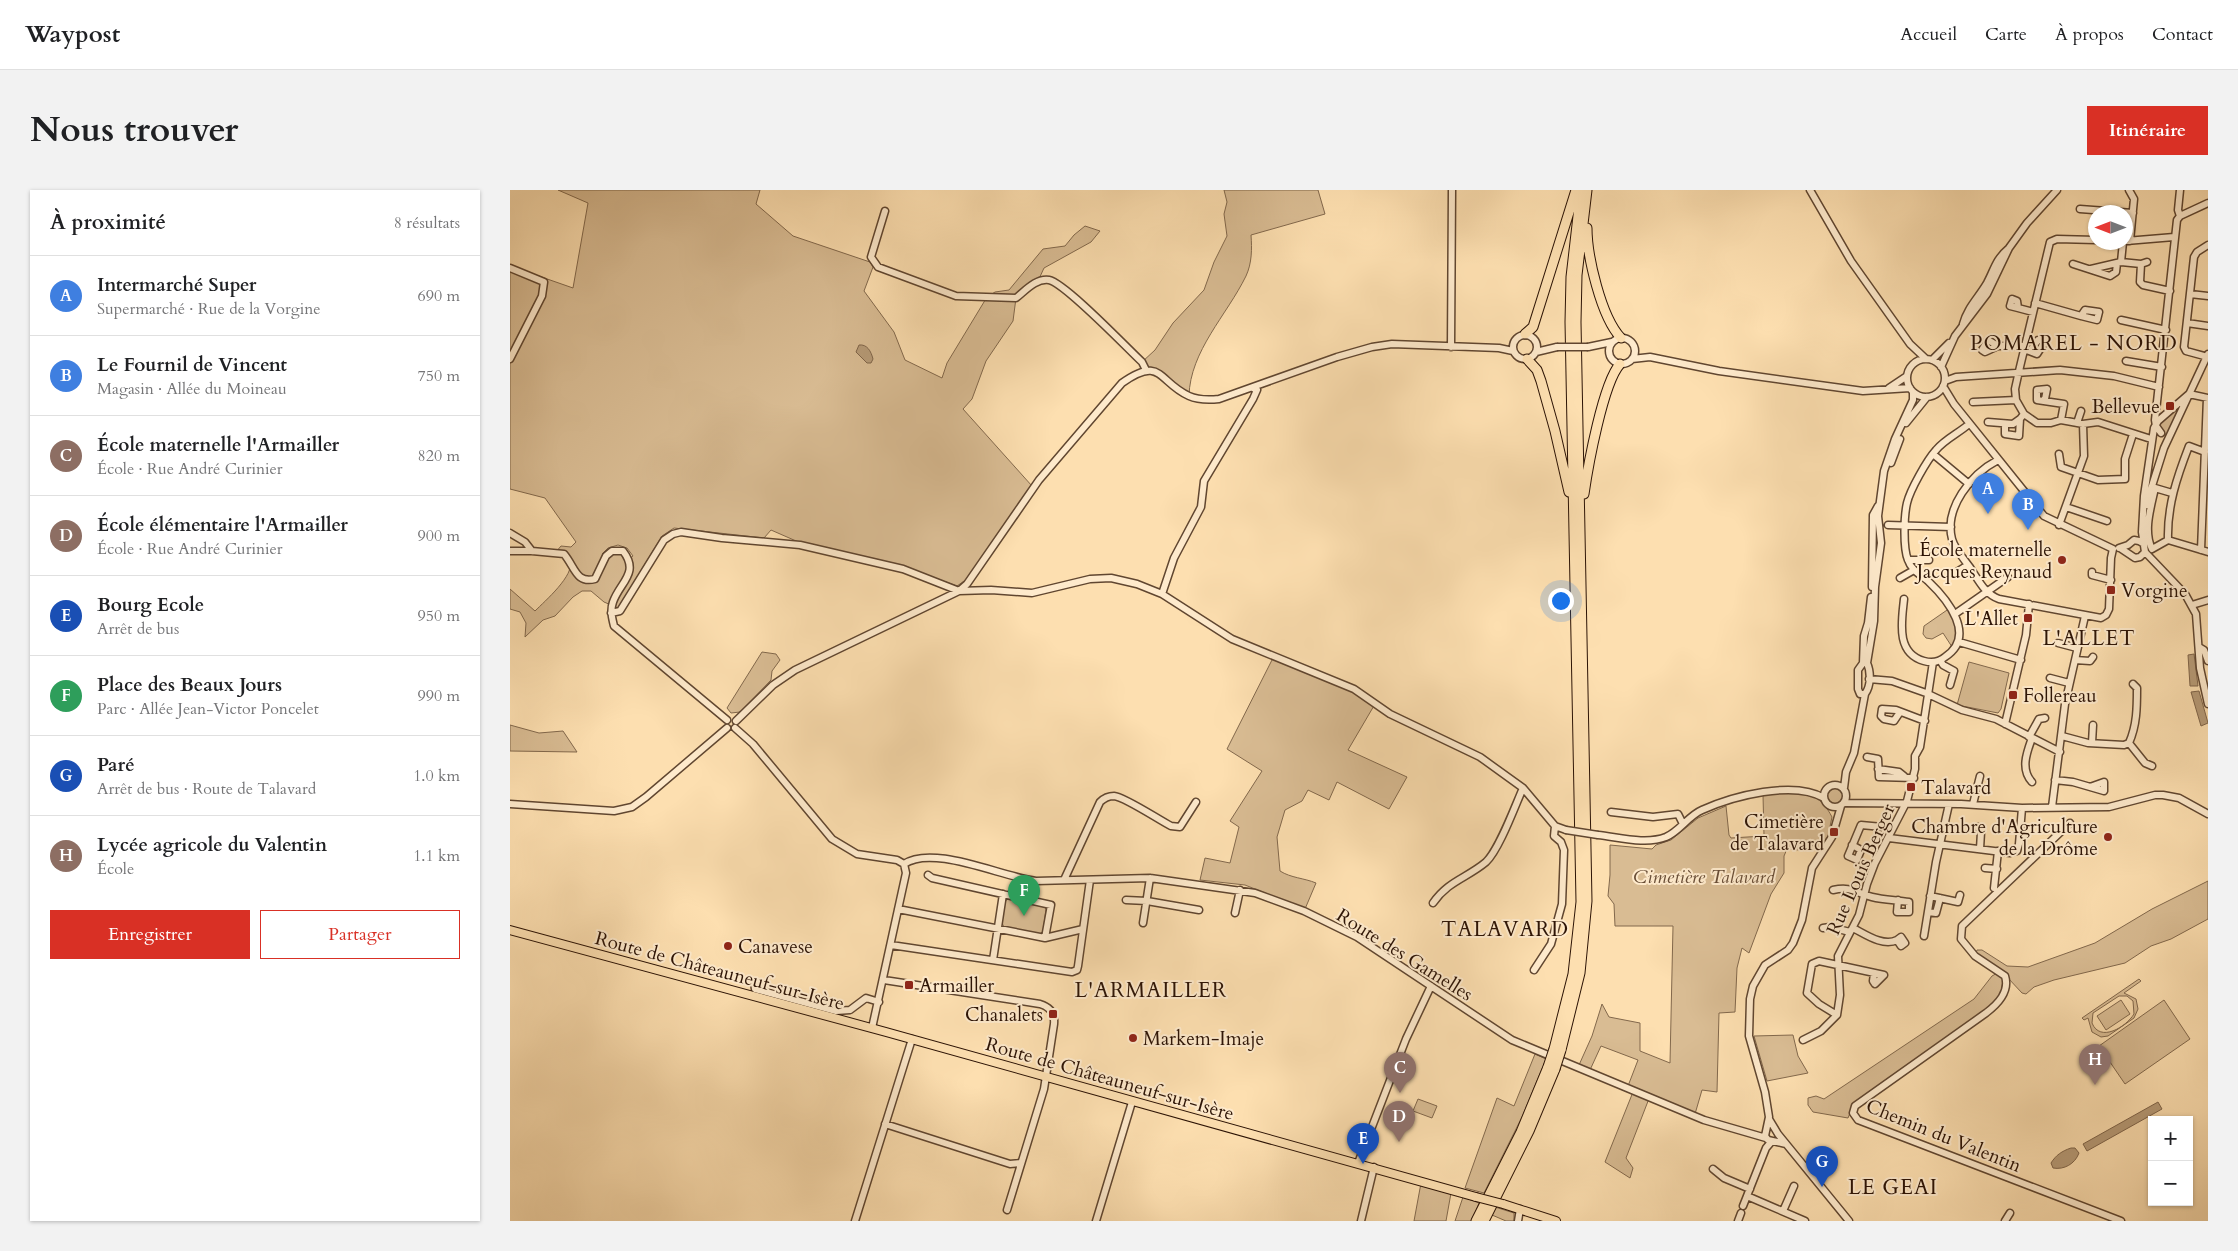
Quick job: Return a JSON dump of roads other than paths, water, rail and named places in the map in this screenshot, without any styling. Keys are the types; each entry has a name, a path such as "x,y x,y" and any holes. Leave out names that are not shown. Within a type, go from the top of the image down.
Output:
{"highway":[{"path":"1525,334 1533,327 1576,190"},
{"path":"1585,191 1587,237 1592,268 1612,328 1621,338"},
{"path":"1558,1050 1573,974 1580,902 1570,322 1571,277 1585,191"},
{"path":"1484,1221 1529,1131 1558,1050 1580,974 1587,901 1576,322 1577,275 1585,191"},
{"path":"1527,359 1537,370 1541,381 1556,431 1573,512"},
{"path":"1580,522 1586,482 1604,399 1614,371 1620,364"},
{"path":"1476,1221 1552,1068"}],"main road":[{"name":"Route de Châteauneuf-sur-Isère","path":"510,930 1374,1167 1556,1221"}],"street":[{"path":"1451,347 1452,190"},
{"path":"1810,190 1851,261 1910,344 1943,370 1956,377"},
{"path":"2063,190 2056,192 2027,223 2009,248 1987,294 1955,336 1943,370 1944,383 1954,404 2039,511 2059,525 2116,548 2128,549 2135,558 2143,554"},
{"path":"2129,190 2134,199 2133,213"},
{"path":"2180,190 2178,210 2180,216"},
{"path":"2143,554 2143,516 2152,439 2156,423 2177,220 2180,216 2208,203"},
{"path":"2080,209 2088,210"},
{"path":"885,211 871,257 874,264 878,267 956,296 1016,298 1038,281 1049,280 1058,285 1096,317 1142,362 1146,370"},
{"path":"2133,241 2174,237"},
{"path":"2004,425 2005,434 2019,436 2022,416 2016,400 2015,389 2050,242 2057,239 2088,240"},
{"path":"2143,516 2166,444 2208,356 2186,351 2184,347 2194,257 2197,252 2207,248"},
{"path":"2073,264 2091,269 2099,274 2114,275 2123,250"},
{"path":"2091,269 2119,262 2144,263 2140,282 2143,285 2170,291"},
{"path":"510,268 544,282 542,296 510,358"},
{"path":"2190,294 2208,296"},
{"path":"2035,302 2081,316"},
{"path":"2018,308 2033,312"},
{"path":"2121,320 2166,330"},
{"path":"2187,323 2208,326"},
{"path":"1513,351 1513,343 1517,336 1525,334 1532,336 1536,342 1536,352"},
{"path":"1883,390 1907,376 1915,363 1929,359 1955,336"},
{"path":"1536,342 1556,347 1589,347 1621,338 1628,339 1634,348 1650,357"},
{"path":"1609,353 1612,342"},
{"path":"1500,348 1513,343"},
{"path":"510,551 564,554 580,578 587,581 595,579 606,556 612,550 623,551 629,559 630,568 623,586 613,601 611,613 614,626 732,730 773,685 795,670 959,591 967,584 1039,480 1122,383 1136,373 1146,370 1156,372 1189,396 1206,400 1219,399 1257,388 1337,357 1372,347 1392,344 1500,348 1513,351 1519,358 1527,359 1536,352 1556,347"},
{"path":"1910,344 1915,363"},
{"path":"1998,346 2026,349"},
{"path":"1589,347 1609,353 1613,360 1620,364 1632,359 1650,357 1719,371 1821,386 1864,391 1912,390 1927,397"},
{"path":"1632,359 1634,348"},
{"path":"2126,361 2162,368"},
{"path":"1884,480 1906,425 1927,397 1935,394 1944,383 1956,377 2019,372 2070,371 2114,376 2159,387"},
{"path":"1738,1221 1770,1135 1765,1092 1749,1036 1750,998 1753,986 1765,965 1788,950 1793,943 1802,920 1812,868 1818,856 1830,842 1843,804 1852,732 1863,694 1869,689 1869,679 1865,663 1874,621 1875,587 1880,543 1878,516 1884,471 1913,400 1907,376"},
{"path":"1162,594 1174,558 1196,520 1201,507 1204,480 1257,388"},
{"path":"1935,394 1945,397 1954,404"},
{"path":"2172,493 2155,488 2148,536 2152,549 2168,540 2205,551 2205,452 2208,398 2189,394"},
{"path":"2156,423 2189,394"},
{"path":"1973,402 2016,400"},
{"path":"2046,400 2064,404 2061,420"},
{"path":"2059,525 2084,456 2080,424 2081,411"},
{"path":"2022,416 2037,423 2051,423 2061,420 2080,424 2098,422 2152,439 2161,433"},
{"path":"1988,422 2004,425 2013,424 2022,416"},
{"path":"2156,423 2161,433 2166,436 2166,444"},
{"path":"1937,661 1954,650 1959,642 1959,622 1955,614 1934,588 1914,570 1908,560 1905,550 1907,502 1933,454 1940,446 1970,424"},
{"path":"2059,454 2061,467 2079,474 2098,480 2125,479 2125,460 2133,434"},
{"path":"2152,439 2156,449 2166,444"},
{"path":"2168,540 2167,520 2172,493 2189,446 2205,452"},
{"path":"1933,454 1968,484"},
{"path":"1998,460 1968,484 1954,508 1951,527 1952,540 1986,592 1999,599 2101,618 2106,615 2110,603 2111,580 2116,548"},
{"path":"2066,506 2107,521"},
{"path":"1888,525 1951,527"},
{"path":"611,613 620,611 664,540 673,534 681,532 722,538 800,545 903,569 959,591 991,590 1032,593 1090,579 1111,578 1137,584 1162,594 1232,639 1354,689 1390,714 1480,757 1523,788 1555,826 1566,830 1656,840 1666,837 1702,810 1757,793 1786,790 1815,793 1835,784 1846,772"},
{"path":"2128,549 2142,532"},
{"path":"510,533 525,542 532,551"},
{"path":"2136,540 2144,544"},
{"path":"2143,554 2177,584 2192,604 2198,621 2201,678 2208,704"},
{"path":"1908,560 1929,560"},
{"path":"1955,573 1968,565"},
{"path":"1900,578 1914,570"},
{"path":"2092,572 2092,575 2111,580"},
{"path":"1955,614 2008,577"},
{"path":"1904,599 1901,633 1903,642 1916,658 1937,661 1954,671 1950,685"},
{"path":"2192,604 2208,600"},
{"path":"2006,724 2021,660 2029,604"},
{"path":"2052,807 2069,683 2085,616"},
{"path":"1959,642 2021,660"},
{"path":"2058,643 2077,648"},
{"path":"2199,647 2204,650 2208,661"},
{"path":"2075,660 2090,660 2093,657"},
{"name":"Rue Louis Berger","path":"1837,1015 1840,995 1838,956 1852,930 1875,863 1906,804 1914,778 1915,756 1920,747 1937,661"},
{"path":"1863,694 1858,689 1858,670 1865,663"},
{"path":"2050,678 2069,683"},
{"path":"1869,679 1892,681 1929,694 1951,706 1996,719 2060,752"},
{"path":"2062,736 2092,743 2124,745 2130,743 2134,733 2137,709 2137,688 2133,684"},
{"path":"1900,712 1925,721"},
{"path":"2032,782 2027,776 2026,758 2031,737 2039,719 2045,718"},
{"path":"510,804 614,811 632,807 646,797 727,724"},
{"path":"736,724 832,839 857,854 897,860 904,864 906,873 872,1028"},
{"path":"2092,743 2093,725"},
{"path":"2130,743 2144,763 2152,766"},
{"path":"1867,757 1878,759 1878,768 1899,772 1904,776 1914,778"},
{"path":"1973,804 1980,776"},
{"path":"2056,780 2090,787"},
{"path":"1835,784 1862,801"},
{"path":"1434,903 1441,891 1486,862 1494,852 1523,788"},
{"path":"1825,790 1824,798 1826,803 1832,807 1836,824"},
{"path":"1815,793 1824,798"},
{"path":"1832,807 1862,801 1906,804 1973,804 2022,808 2108,807 2155,795 2163,795 2179,798 2208,814"},
{"path":"1064,880 1103,799 1107,797 1119,798 1170,826 1180,827 1196,802"},
{"path":"1924,936 1930,896 1949,804"},
{"path":"1889,838 1998,851 2017,851 2020,844 2022,808"},
{"path":"1611,812 1653,817 1678,814 1683,824"},
{"name":"Chemin du Valentin","path":"2070,823 1962,926 1961,939 1971,952 2005,976 2007,982 2000,1000 1986,1013 1856,1106 1853,1113 1858,1120 2121,1221"},
{"path":"1852,845 1861,825 1894,828"},
{"path":"1534,970 1551,944 1562,904 1564,850 1561,842 1554,836 1555,826"},
{"path":"1978,827 1981,832 1980,849"},
{"path":"1994,888 1998,851"},
{"name":"Route des Gamelles","path":"904,864 918,858 945,859 1020,879 1090,880 1150,878 1240,890 1263,896 1320,918 1357,937 1512,1040 1704,1120 1755,1136 1770,1135"},
{"path":"1985,868 1997,868"},
{"path":"928,875 932,878 1050,905 1046,938"},
{"path":"1143,924 1150,878"},
{"path":"891,945 1066,972 1077,970 1090,880"},
{"path":"1833,890 1845,887 1864,894 1898,900"},
{"path":"1235,913 1240,890"},
{"path":"992,960 1003,894"},
{"path":"1930,896 1958,902 1960,895"},
{"path":"1928,912 1936,913 1940,898"},
{"path":"1126,900 1147,901 1199,910"},
{"path":"898,909 1046,938 1083,929"},
{"path":"1823,928 1852,930 1892,943 1897,940"},
{"path":"1804,1040 1822,1031 1837,1015 1810,997 1807,988 1812,964 1819,961 1874,974"},
{"path":"884,980 1040,1004 1048,1008 1054,1019 1046,1077 1007,1210"},
{"path":"754,982 755,989 836,1011 850,1010 866,998 879,1002"},
{"path":"1358,1163 1406,1040 1431,986"},
{"path":"855,1221 912,1039"},
{"path":"1096,1221 1132,1102"},
{"path":"885,1124 1010,1164 1020,1163"},
{"path":"1770,1135 1786,1144 1849,1221"},
{"path":"1361,1221 1374,1167"},
{"path":"1713,1169 1748,1192 1804,1221"},
{"path":"1783,1211 1794,1186"},
{"path":"1518,1221 1520,1209"},
{"path":"2005,1221 2010,1213"}],"place":[{"name":"Bellevue","path":"2170,406"},
{"name":"Intermarché Super","path":"1988,514"},
{"name":"Le Fournil de Vincent","path":"2028,530"},
{"name":"École maternelle Jacques Reynaud","path":"2062,560"},
{"name":"Vorgine","path":"2111,590"},
{"name":"L'Allet","path":"2028,618"},
{"name":"Follereau","path":"2013,695"},
{"name":"Talavard","path":"1911,787"},
{"name":"Cimetière de Talavard","path":"1834,832"},
{"name":"Chambre d'Agriculture de la Drôme","path":"2108,837"},
{"name":"Place des Beaux Jours","path":"1024,916"},
{"name":"Canavese","path":"728,946"},
{"name":"Armailler","path":"909,985"},
{"name":"Chanalets","path":"1053,1014"},
{"name":"Markem-Imaje","path":"1133,1038"},
{"name":"Lycée agricole du Valentin","path":"2095,1085"},
{"name":"École maternelle l'Armailler","path":"1400,1093"},
{"name":"École élémentaire l'Armailler","path":"1399,1142"},
{"name":"Bourg Ecole","path":"1363,1164"},
{"name":"Paré","path":"1822,1187"}],"district":[{"name":"POMAREL - NORD","path":"2074,343"},
{"name":"L'ALLET","path":"2089,638"},
{"name":"TALAVARD","path":"1505,929"},
{"name":"L'ARMAILLER","path":"1151,990"},
{"name":"LE GEAI","path":"1893,1187"}],"park label":[{"name":"Cimetière Talavard","path":"1704,876"}]}
